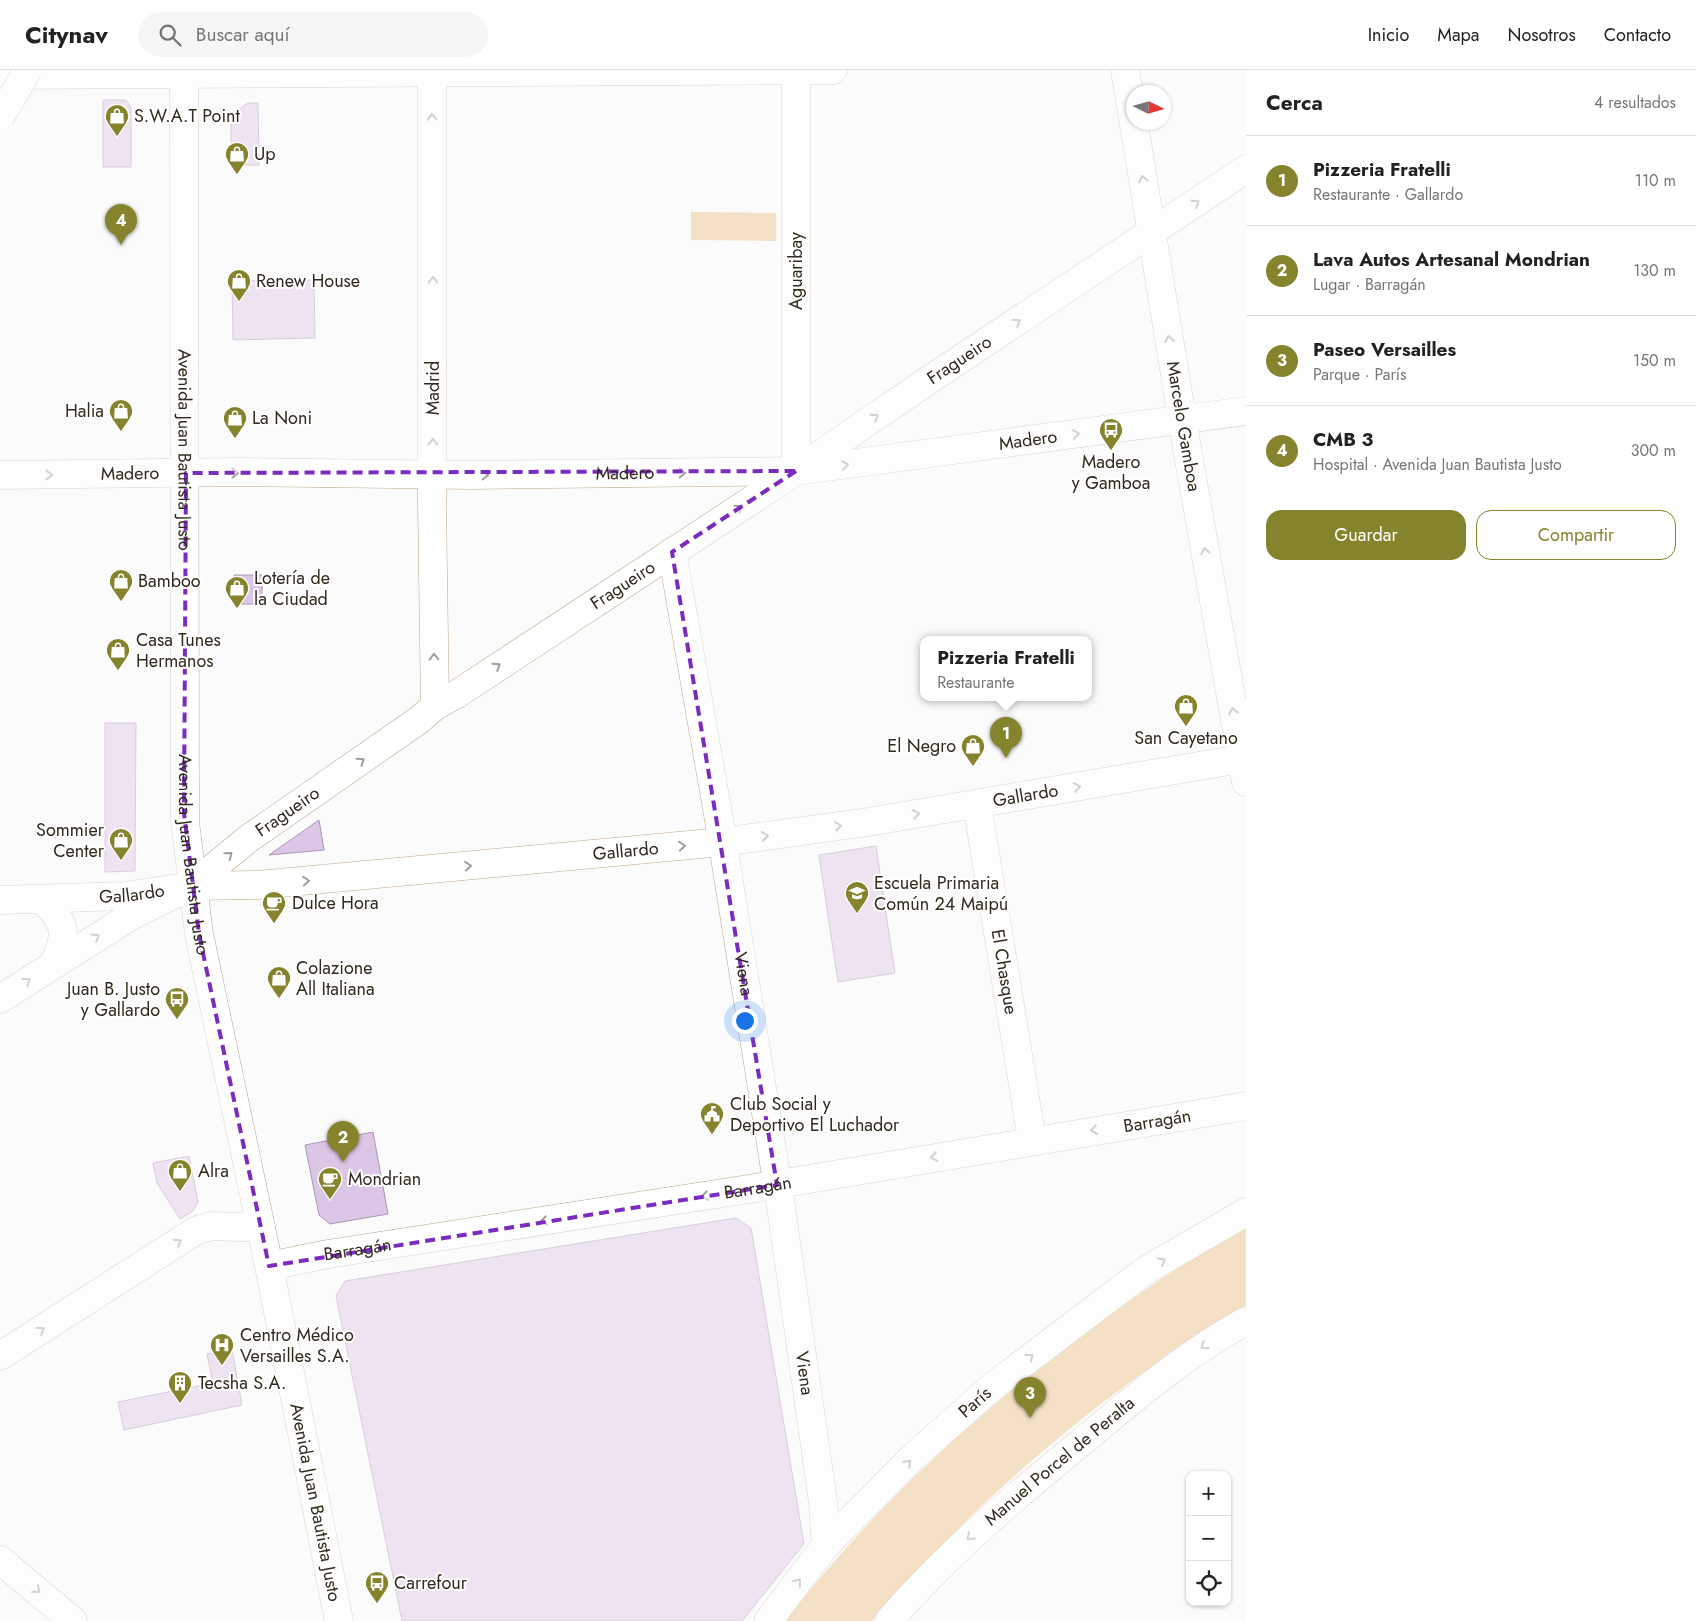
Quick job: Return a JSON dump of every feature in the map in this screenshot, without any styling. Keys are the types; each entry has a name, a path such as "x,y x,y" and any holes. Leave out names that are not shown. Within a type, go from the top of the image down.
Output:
{"main road":[{"path":"0,117 28,70"},
{"name":"Aguaribay","path":"796,70 796,471"},
{"path":"0,75 182,71 833,70"},
{"name":"Marcelo Gamboa","path":"1125,70 1182,420 1245,767"},
{"name":"Avenida Juan Bautista Justo","path":"182,71 186,474 184,822 191,886 215,1012 269,1266 339,1621"},
{"name":"Madrid","path":"432,71 432,475 435,706"},
{"name":"Fragueiro","path":"0,999 54,963 131,916 191,886 248,839 420,720 435,706 457,694 796,471 1246,169"},
{"name":"Madero","path":"0,475 432,475 796,471 1246,411"},
{"name":"Viena","path":"672,552 722,842 777,1184 818,1463 826,1545"},
{"name":"Gallardo","path":"0,900 125,896 191,886 258,885 722,842 1245,767"},
{"name":"El Chasque","path":"977,804 1032,1140"},
{"path":"42,900 56,912 63,928 62,947 54,963"},
{"name":"Barragán","path":"269,1266 328,1254 777,1184 1032,1140 1246,1106"},
{"name":"París","path":"768,1621 826,1545 912,1458 992,1387 1146,1270 1246,1212"},
{"path":"0,1356 198,1230 212,1226 261,1228"},
{"name":"Manuel Porcel de Peralta","path":"890,1621 923,1582 968,1538 1019,1493 1152,1382 1218,1336 1246,1321"},
{"path":"0,1560 73,1621"}],"highlighted area":[{"path":"796,471 672,552 777,1185 269,1266 199,934 184,813 186,473"}],"shaded area":[{"path":"691,212 776,213 776,241 691,240"},
{"path":"1246,1228 1246,1306 1194,1338 1143,1373 1046,1448 956,1531 872,1621 785,1621 846,1548 878,1514 911,1480 981,1416 1100,1321 1171,1272"}],"building":[{"name":"S.W.A.T Point","path":"103,100 126,100 131,107 131,167 103,167"},
{"path":"247,103 258,103 259,165 231,165 231,117"},
{"path":"314,280 315,338 233,340 232,281"},
{"path":"234,575 262,575 262,604 234,604"},
{"path":"105,723 136,723 135,871 105,872"},
{"path":"319,820 324,850 269,855"},
{"name":"Escuela Primaria Común 24 Maipú","path":"876,846 895,973 838,982 819,855"},
{"path":"373,1132 388,1214 330,1224 319,1215 305,1145"},
{"name":"Alra","path":"189,1156 198,1202 193,1211 180,1219 157,1183 153,1163"},
{"path":"736,1218 751,1228 804,1544 742,1621 402,1621 336,1296 345,1281"},
{"name":"Tecsha S.A.","path":"232,1349 242,1405 124,1430 118,1402 213,1383 207,1354"}],"place":[{"name":"S.W.A.T Point","path":"117,137"},
{"name":"Up","path":"237,175"},
{"name":"CMB 3","path":"121,245"},
{"name":"Renew House","path":"239,302"},
{"name":"Halia","path":"121,432"},
{"name":"La Noni","path":"235,439"},
{"name":"Madero y Gamboa","path":"1111,451"},
{"name":"Bamboo","path":"121,602"},
{"name":"Lotería de la Ciudad","path":"237,609"},
{"name":"Casa Tunes Hermanos","path":"118,671"},
{"name":"San Cayetano","path":"1186,727"},
{"name":"Pizzeria Fratelli","path":"1006,758"},
{"name":"El Negro","path":"973,767"},
{"name":"Sommier Center","path":"121,861"},
{"name":"Escuela Primaria Común 24 Maipú","path":"857,914"},
{"name":"Dulce Hora","path":"274,924"},
{"name":"Colazione All Italiana","path":"279,999"},
{"name":"Juan B. Justo y Gallardo","path":"177,1020"},
{"name":"Club Social y Deportivo El Luchador","path":"712,1135"},
{"name":"Lava Autos Artesanal Mondrian","path":"343,1162"},
{"name":"Alra","path":"180,1192"},
{"name":"Mondrian","path":"330,1200"},
{"name":"Centro Médico Versailles S.A.","path":"222,1366"},
{"name":"Tecsha S.A.","path":"180,1404"},
{"name":"Paseo Versailles","path":"1030,1418"},
{"name":"Carrefour","path":"377,1604"}]}
